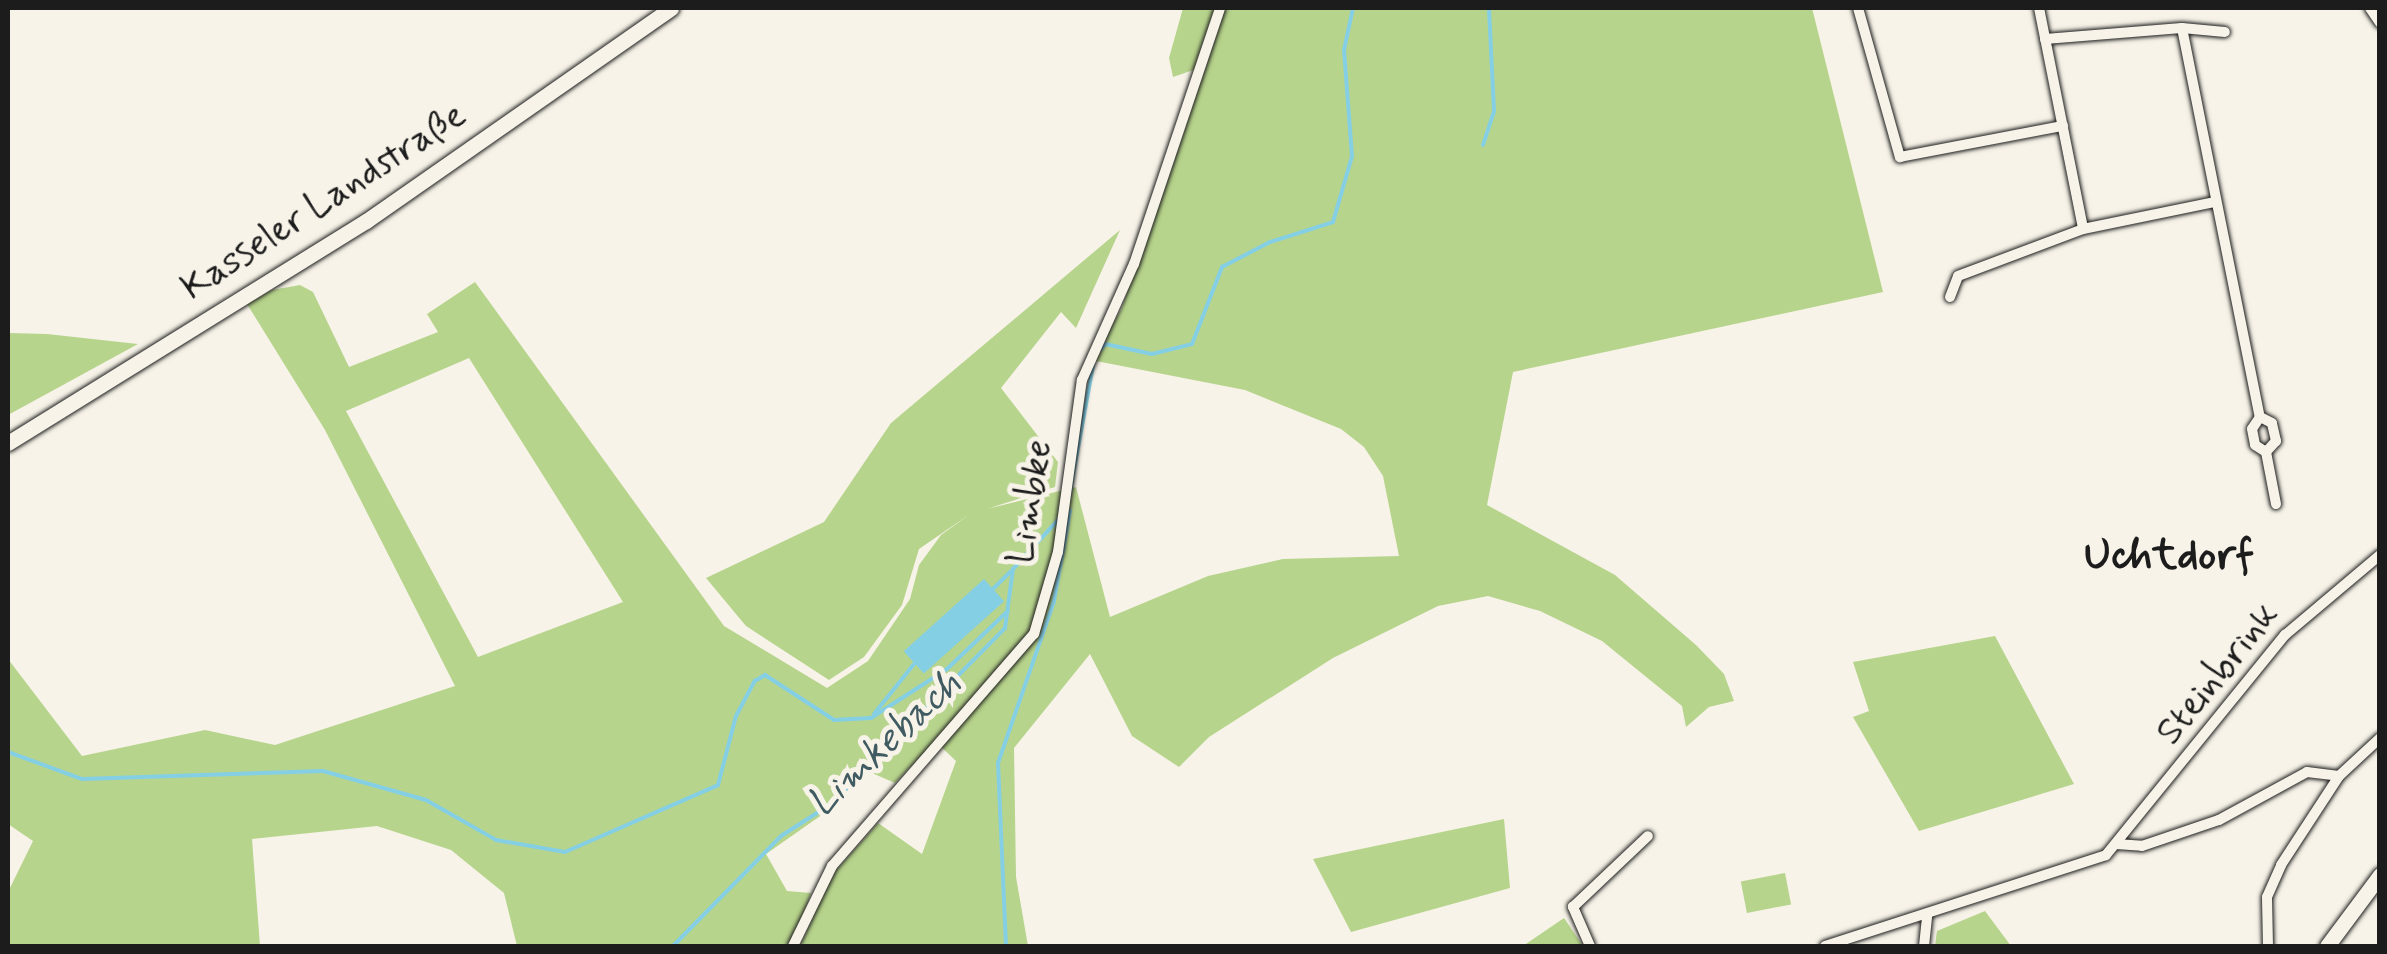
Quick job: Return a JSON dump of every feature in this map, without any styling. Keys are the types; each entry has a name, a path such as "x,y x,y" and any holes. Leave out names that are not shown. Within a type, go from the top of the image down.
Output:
{"street":[{"name":"Kasseler Landstraße","path":"8,443 366,221 671,8"},
{"name":"Limbke","path":"794,946 832,866 1034,634 1058,552 1082,380 1134,264 1220,8"},
{"path":"1858,8 1900,157 2063,126"},
{"path":"2039,8 2082,229"},
{"path":"2370,8 2380,22"},
{"path":"2045,39 2182,28 2224,32"},
{"path":"2182,28 2260,417 2252,429 2255,445 2266,452 2276,504"},
{"path":"1950,297 1958,276 2082,229 2215,202"},
{"name":"Steinbrink","path":"1824,946 2089,864 2116,844 2285,635 2380,556"},
{"path":"2268,946 2267,896 2339,776 2380,738"},
{"name":"Steinbrink","path":"2116,844 2142,846 2219,820 2307,772 2339,776"},
{"path":"1590,946 1573,907 1648,836"},
{"path":"2327,946 2380,875"},
{"path":"1924,946 1927,916"},
{"path":"2260,946 2268,933"}],"green space":[{"path":"1183,8 1812,8 1883,292 1513,372 1487,505 1615,575 1724,674 1734,701 1709,707 1686,727 1682,706 1602,641 1540,611 1488,596 1438,606 1333,658 1209,737 1179,767 1132,736 1090,654 1014,748 1016,877 1028,946 800,946 832,875 878,823 922,854 956,761 935,741 895,783 865,770 833,807 766,854 787,891 811,893 792,946 517,946 504,893 451,850 377,826 252,839 260,946 8,946 8,892 33,841 8,824 8,659 82,756 205,730 275,745 455,686 325,430 247,304 272,290 300,285 313,292 349,367 438,332 427,314 475,282 724,626 827,688 868,661 910,599 919,565 941,535 970,514 919,549 902,605 864,657 829,680 746,626 706,578 824,522 891,423 1120,230 1076,328 1061,312 1001,388 1058,462 1055,487 987,509 1076,487 1110,617 1208,576 1283,559 1399,556 1383,476 1364,447 1341,429 1245,390 1091,360 1121,310 1205,66 1173,77 1169,58","holes":["469,358 623,602 478,657 346,411"]},
{"path":"8,333 47,334 138,344 8,415"},
{"path":"1995,636 2074,784 1919,831 1853,717 1869,711 1853,662"},
{"path":"1504,819 1510,888 1351,932 1313,859"},
{"path":"1785,873 1791,904 1747,913 1741,882"},
{"path":"1985,911 2011,946 1935,946 1937,931"},
{"path":"1564,918 1583,946 1523,946"}],"water":[{"path":"984,579 1004,601 924,674 904,651"}],"waterway":[{"name":"Limkebach","path":"1101,349 1105,344 1152,354 1192,344 1222,267 1270,242 1333,222 1352,156 1344,50 1353,8"},
{"name":"Limkebach","path":"1483,145 1494,111 1489,8"},
{"name":"Limkebach","path":"1066,513 1093,366"},
{"path":"1006,946 998,763 1054,601 1070,510"},
{"name":"Limkebach","path":"673,946 781,836 831,804 1005,628 1013,569 1058,520"},
{"path":"993,589 1011,571"},
{"path":"8,752 82,779 323,771 426,800 496,840 565,852 718,785 736,716 755,681 765,675 834,720 871,718 947,669 1008,611"},
{"path":"874,714 914,664"}],"district":[{"name":"Uchtdorf","path":"2169,557"}]}
